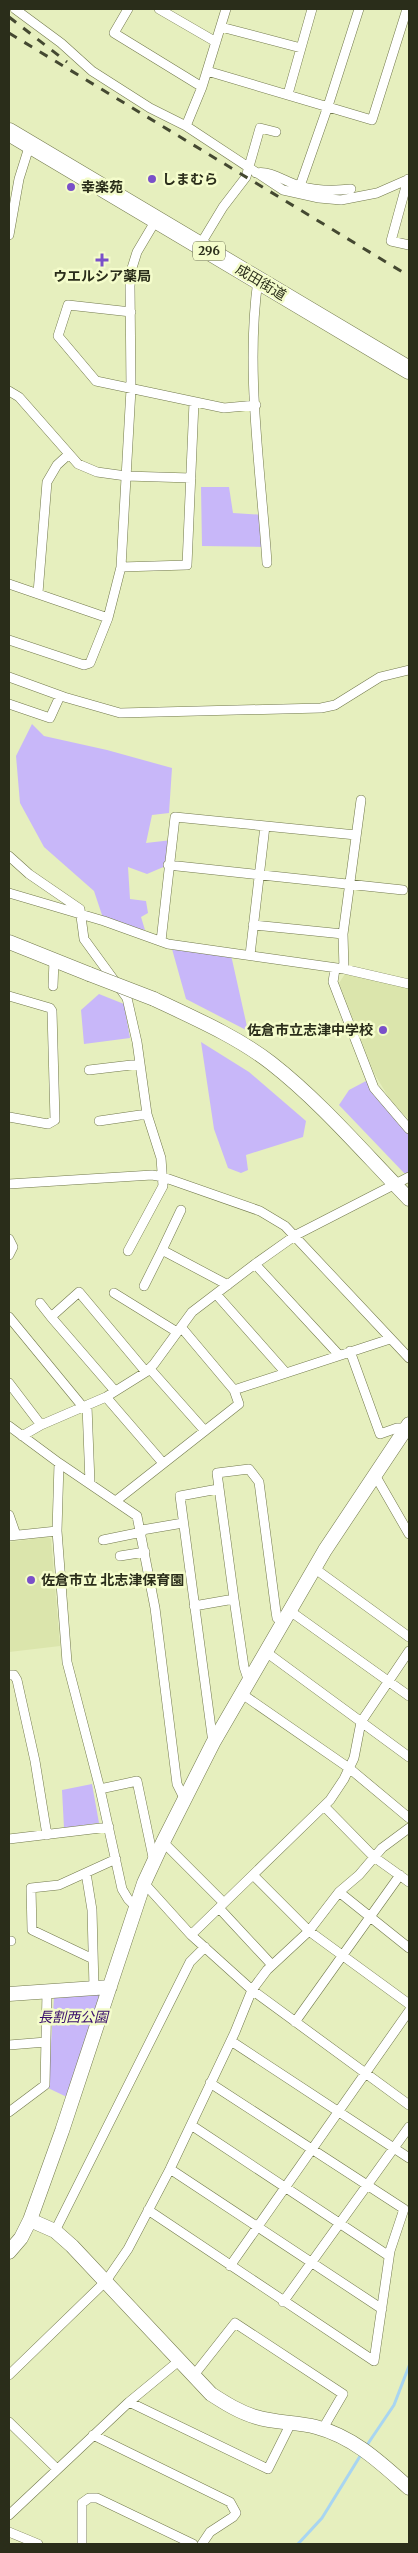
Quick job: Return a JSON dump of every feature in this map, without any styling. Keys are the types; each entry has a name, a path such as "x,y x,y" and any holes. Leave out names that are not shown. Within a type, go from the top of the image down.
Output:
{"highway":[{"name":"成田街道","path":"9,132 409,370"}],"street":[{"path":"15,9 61,43 92,71 150,108 186,126 283,190 295,194 340,200 377,193 409,179"},
{"path":"128,9 114,33 202,87"},
{"path":"159,9 216,42"},
{"path":"186,126 202,87 226,9"},
{"path":"288,94 312,9"},
{"path":"300,186 359,9"},
{"path":"207,71 372,120 408,9"},
{"path":"221,27 301,48"},
{"path":"200,245 223,206 253,171 260,128 276,132"},
{"path":"9,235 18,179 30,144"},
{"path":"253,171 264,172 300,186 320,190 351,189"},
{"path":"409,179 391,241 409,245"},
{"path":"9,640 84,665 90,663 108,618 121,567 131,389 132,268 137,252 156,220"},
{"path":"258,280 254,301 253,362 267,563"},
{"path":"131,312 68,305 58,336 96,381 224,408 256,405"},
{"path":"9,391 20,397 78,464 97,472 126,476 191,478"},
{"path":"121,567 187,565 194,402"},
{"path":"38,593 47,482 57,465 69,454"},
{"path":"9,584 108,618"},
{"path":"9,677 60,696 120,713 321,708 335,705 380,677 409,670"},
{"path":"9,704 50,718 60,696"},
{"path":"362,800 339,969 334,982 374,1088 409,1129"},
{"path":"161,941 168,865 176,817 356,835"},
{"path":"250,954 265,826"},
{"path":"9,856 29,874 78,907 82,916 84,939 127,998 140,1064 146,1114 161,1158 163,1177 163,1186 128,1251"},
{"path":"168,865 403,890"},
{"path":"9,893 32,898 161,941 339,969 409,984"},
{"path":"253,925 343,934"},
{"path":"9,942 154,999 239,1042 270,1063 306,1094 409,1199"},
{"path":"53,986 54,960"},
{"path":"9,996 50,1008 52,1011 55,1120 48,1124 9,1117"},
{"path":"89,1070 140,1064"},
{"path":"98,1122 146,1114"},
{"path":"9,1184 152,1175 163,1177 260,1211 296,1235 409,1358"},
{"path":"22,1436 41,1425 106,1397 148,1370 192,1312 255,1264 296,1235 409,1176"},
{"path":"144,1286 182,1210"},
{"path":"9,1239 13,1247 9,1255"},
{"path":"162,1250 228,1285"},
{"path":"255,1264 339,1355"},
{"path":"51,1317 79,1292 148,1370 205,1430"},
{"path":"114,1293 179,1330 234,1390 239,1404 117,1500"},
{"path":"216,1294 286,1373"},
{"path":"40,1303 115,1392"},
{"path":"9,1317 85,1407 90,1483"},
{"path":"234,1390 390,1339"},
{"path":"350,1351 380,1434 408,1426"},
{"path":"9,1383 41,1425"},
{"path":"106,1397 163,1463"},
{"path":"9,1426 59,1463 117,1500 138,1516 155,1608 177,1784 185,1800"},
{"path":"9,2252 21,2238 30,2220 144,1884 163,1842 213,1743 314,1568 408,1426"},
{"path":"59,1463 57,1531 67,1662 100,1789 124,1894 136,1907"},
{"path":"409,1696 389,1681 286,1617 277,1618 259,1482 250,1468 217,1473 246,1688 349,1768 409,1818"},
{"path":"375,1475 409,1534"},
{"path":"213,1743 180,1496 218,1489"},
{"path":"9,1515 12,1536 57,1531"},
{"path":"103,1540 183,1523"},
{"path":"120,1556 145,1552"},
{"path":"314,1568 409,1637"},
{"path":"194,1606 234,1599"},
{"path":"192,1935 324,1806 344,1779 354,1758 361,1722 409,1651"},
{"path":"266,1652 409,1757"},
{"path":"9,1675 14,1675 18,1680 35,1761 47,1835"},
{"path":"100,1789 137,1781 154,1862"},
{"path":"324,1806 374,1857 409,1882"},
{"path":"9,1839 109,1827"},
{"path":"9,2376 106,2280 128,2249 170,2169 231,2041 252,1990 272,1965 309,1931 339,1892 382,1848 409,1828"},
{"path":"163,1842 272,1965"},
{"path":"93,1959 32,1930 31,1888 55,1887 116,1859"},
{"path":"86,1873 92,1910 94,1988"},
{"path":"253,1875 309,1931 409,2004"},
{"path":"295,2022 400,1875"},
{"path":"144,1884 192,1935 252,1990 409,2105"},
{"path":"339,1892 409,1948"},
{"path":"55,2231 190,1962 205,1947"},
{"path":"9,1994 110,1987"},
{"path":"9,2112 45,2085 47,1992"},
{"path":"230,2266 409,2011"},
{"path":"231,2041 409,2158"},
{"path":"9,2045 46,2042"},
{"path":"148,2210 282,2302 374,2361 389,2256 404,2209 210,2084"},
{"path":"190,2125 389,2256"},
{"path":"282,2302 409,2127"},
{"path":"170,2169 382,2309"},
{"path":"30,2220 55,2231 106,2280 211,2394 232,2407 256,2417 322,2430 353,2443 373,2456 409,2488"},
{"path":"194,2375 235,2323 343,2394 322,2430"},
{"path":"9,2515 129,2402 180,2360"},
{"path":"129,2402 268,2469 291,2423"},
{"path":"9,2422 57,2469"},
{"path":"93,2435 230,2502 236,2512 233,2518 210,2532 202,2544"},
{"path":"82,2544 82,2503 88,2498 97,2498 193,2544"},
{"path":"9,2532 17,2541 38,2544"}],"shaded area":[{"name":"佐倉市立志津中学校","path":"345,974 409,987 409,1120 389,1098 374,1073 339,983"},
{"name":"佐倉市立 北志津保育園","path":"48,1537 51,1539 60,1646 9,1652 9,1542"}],"green space":[{"path":"201,487 229,487 233,513 264,515 266,547 202,546"},
{"path":"32,724 44,736 107,750 172,768 169,813 152,815 146,843 172,840 168,865 147,874 128,867 130,899 146,901 148,913 141,917 145,930 104,921 94,891 44,847 20,803 16,756"},
{"path":"172,949 231,955 248,1031 186,999"},
{"path":"99,994 124,1004 130,1038 84,1044 81,1010"},
{"path":"201,1042 249,1072 306,1121 303,1137 246,1155 248,1170 241,1173 228,1168 214,1129"},
{"path":"366,1081 409,1133 408,1174 404,1173 339,1105 349,1090"},
{"path":"92,1784 99,1823 64,1828 62,1790"},
{"name":"長割西公園","path":"104,1991 69,2098 48,2088 54,1998"}],"waterway":[{"path":"365,2448 394,2405 409,2366"},
{"path":"298,2544 322,2518 362,2453"}],"railway":[{"path":"9,17 67,62"},
{"path":"9,33 409,276"}],"place":[{"name":"しまむら","path":"152,179"},
{"name":"幸楽苑","path":"71,187"},
{"name":"ウエルシア薬局","path":"102,260"},
{"name":"佐倉市立志津中学校","path":"383,1030"},
{"name":"佐倉市立 北志津保育園","path":"31,1580"}]}
